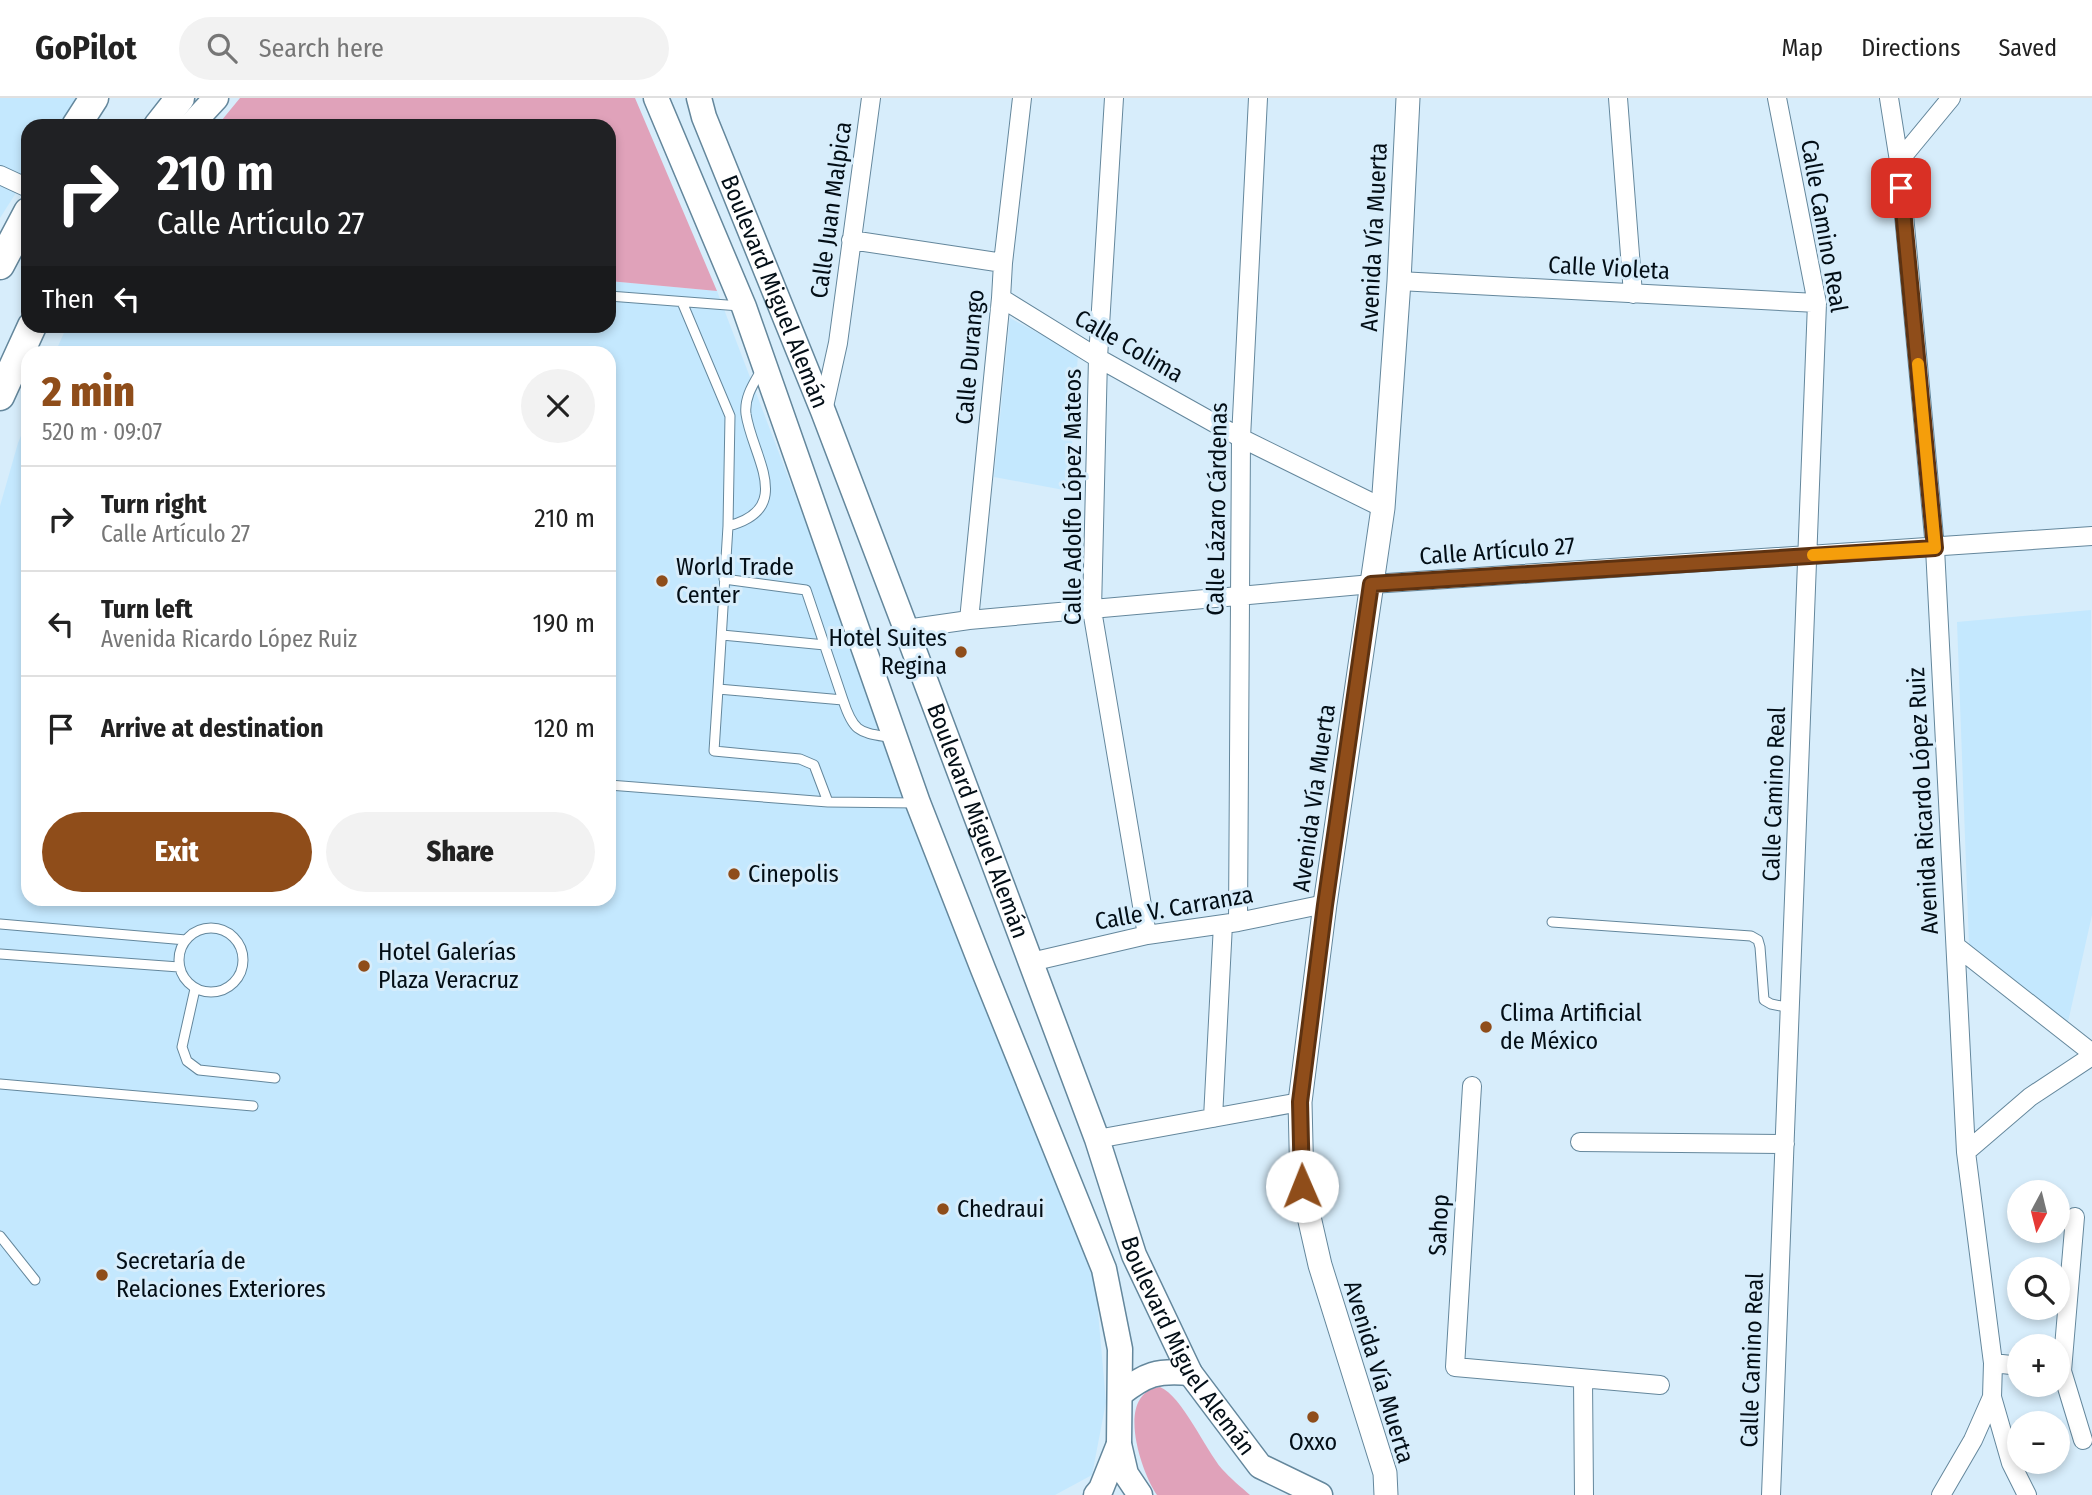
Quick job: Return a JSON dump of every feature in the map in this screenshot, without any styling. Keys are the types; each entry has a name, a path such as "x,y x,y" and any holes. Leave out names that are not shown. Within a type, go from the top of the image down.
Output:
{"main road":[{"path":"80,119 94,98"},
{"path":"164,119 180,98"},
{"path":"196,119 216,98"},
{"name":"Boulevard Miguel Alemán","path":"656,98 744,306 918,803 1104,1269 1120,1349 1119,1444 1126,1474 1140,1495"},
{"name":"Boulevard Miguel Alemán","path":"699,98 709,130 823,411 906,629 1097,1139 1134,1255 1190,1373 1259,1466 1320,1495"},
{"path":"0,265 21,225"},
{"path":"0,396 21,350"},
{"path":"1120,1394 1139,1379 1153,1373 1190,1373"},
{"path":"1096,1495 1119,1444"}],"street":[{"name":"Calle Juan Malpica","path":"823,411 838,343 871,98"},
{"name":"Calle Durango","path":"969,620 1003,263 1022,98"},
{"name":"Calle Adolfo López Mateos","path":"1114,98 1098,358 1092,610 1147,935"},
{"name":"Calle Lázaro Cárdenas","path":"1213,1118 1231,923 1241,438 1258,98"},
{"name":"Avenida Vía Muerta","path":"1386,1495 1385,1473 1320,1265 1302,1186 1300,1102 1325,905 1383,508 1399,281 1408,98"},
{"path":"1618,98 1633,294"},
{"name":"Calle Camino Real","path":"1772,1495 1817,303 1777,98"},
{"name":"Avenida Ricardo López Ruiz","path":"1889,98 1899,161 1935,548 1966,1152 1993,1363 1992,1397 2011,1463 2027,1495"},
{"path":"1899,161 1951,98"},
{"path":"0,175 21,185"},
{"path":"851,240 1003,263"},
{"name":"Calle Violeta","path":"1399,281 1817,303"},
{"name":"Calle Colima","path":"1001,298 1098,358 1241,438 1383,508"},
{"name":"Calle Artículo 27","path":"906,629 969,620 1371,584 2092,536"},
{"name":"Calle V. Carranza","path":"1031,962 1147,935 1231,923 1325,905"},
{"path":"1956,946 2092,1055 2030,1097 1966,1152"},
{"name":"Sahop","path":"1472,1086 1455,1367 1583,1378"},
{"path":"1097,1139 1300,1102"},
{"path":"1580,1142 1785,1144"},
{"path":"2064,1334 2075,1217"},
{"path":"1993,1363 2007,1365"},
{"path":"1584,1495 1583,1378 1660,1385"},
{"path":"1941,1495 1973,1440 1992,1397"},
{"path":"2069,1397 2084,1440"}],"lane":[{"path":"616,297 744,306"},
{"path":"682,302 730,416 729,526 714,751 800,759 814,765 828,802"},
{"path":"729,526 741,523 758,511 768,486 746,414 747,398 764,364"},
{"path":"724,579 806,590 850,722 863,733 896,738"},
{"path":"722,635 825,645"},
{"path":"718,689 843,700"},
{"path":"616,786 828,802 918,803"},
{"path":"1552,922 1751,936 1758,940 1760,947 1764,1000 1791,1008"},
{"path":"0,924 186,940"},
{"path":"219,929 235,938 243,954 242,972 230,987 213,993 195,989 188,983 179,967 179,957 186,940 200,930 219,929"},
{"path":"0,954 179,967"},
{"path":"195,989 182,1047 187,1061 199,1070 275,1078"},
{"path":"0,1084 253,1106"},
{"path":"0,1236 35,1280"}],"shaded area":[{"path":"0,98 77,98 64,119 21,119 21,185 0,218"},
{"path":"240,98 635,98 717,291 616,282 616,119 223,119"},
{"path":"616,282 717,291 1095,1278 1106,1402 1092,1475 1055,1495 0,1495 0,506 21,436 21,906 616,906 616,346 58,346 64,333 616,333"},
{"path":"1010,318 1078,354 1069,491 994,477"},
{"path":"2091,610 2092,915 2068,1022 1969,945 1957,622"},
{"path":"1160,1387 1177,1401 1222,1469 1250,1495 1157,1495 1139,1452 1135,1418 1138,1403 1146,1392"}],"slow traffic":[{"path":"1813,555 1935,548 1918,364"}],"place":[{"name":"World Trade Center","path":"662,581"},
{"name":"Hotel Suites Regina","path":"961,652"},
{"name":"Cinepolis","path":"734,874"},
{"name":"Hotel Galerías Plaza Veracruz","path":"364,966"},
{"name":"Clima Artificial de México","path":"1486,1027"},
{"name":"Chedraui","path":"943,1209"},
{"name":"Secretaría de Relaciones Exteriores","path":"102,1275"},
{"name":"Oxxo","path":"1313,1417"}],"route":[{"path":"1302,1186 1300,1102 1371,584 1935,548 1901,188"}]}
